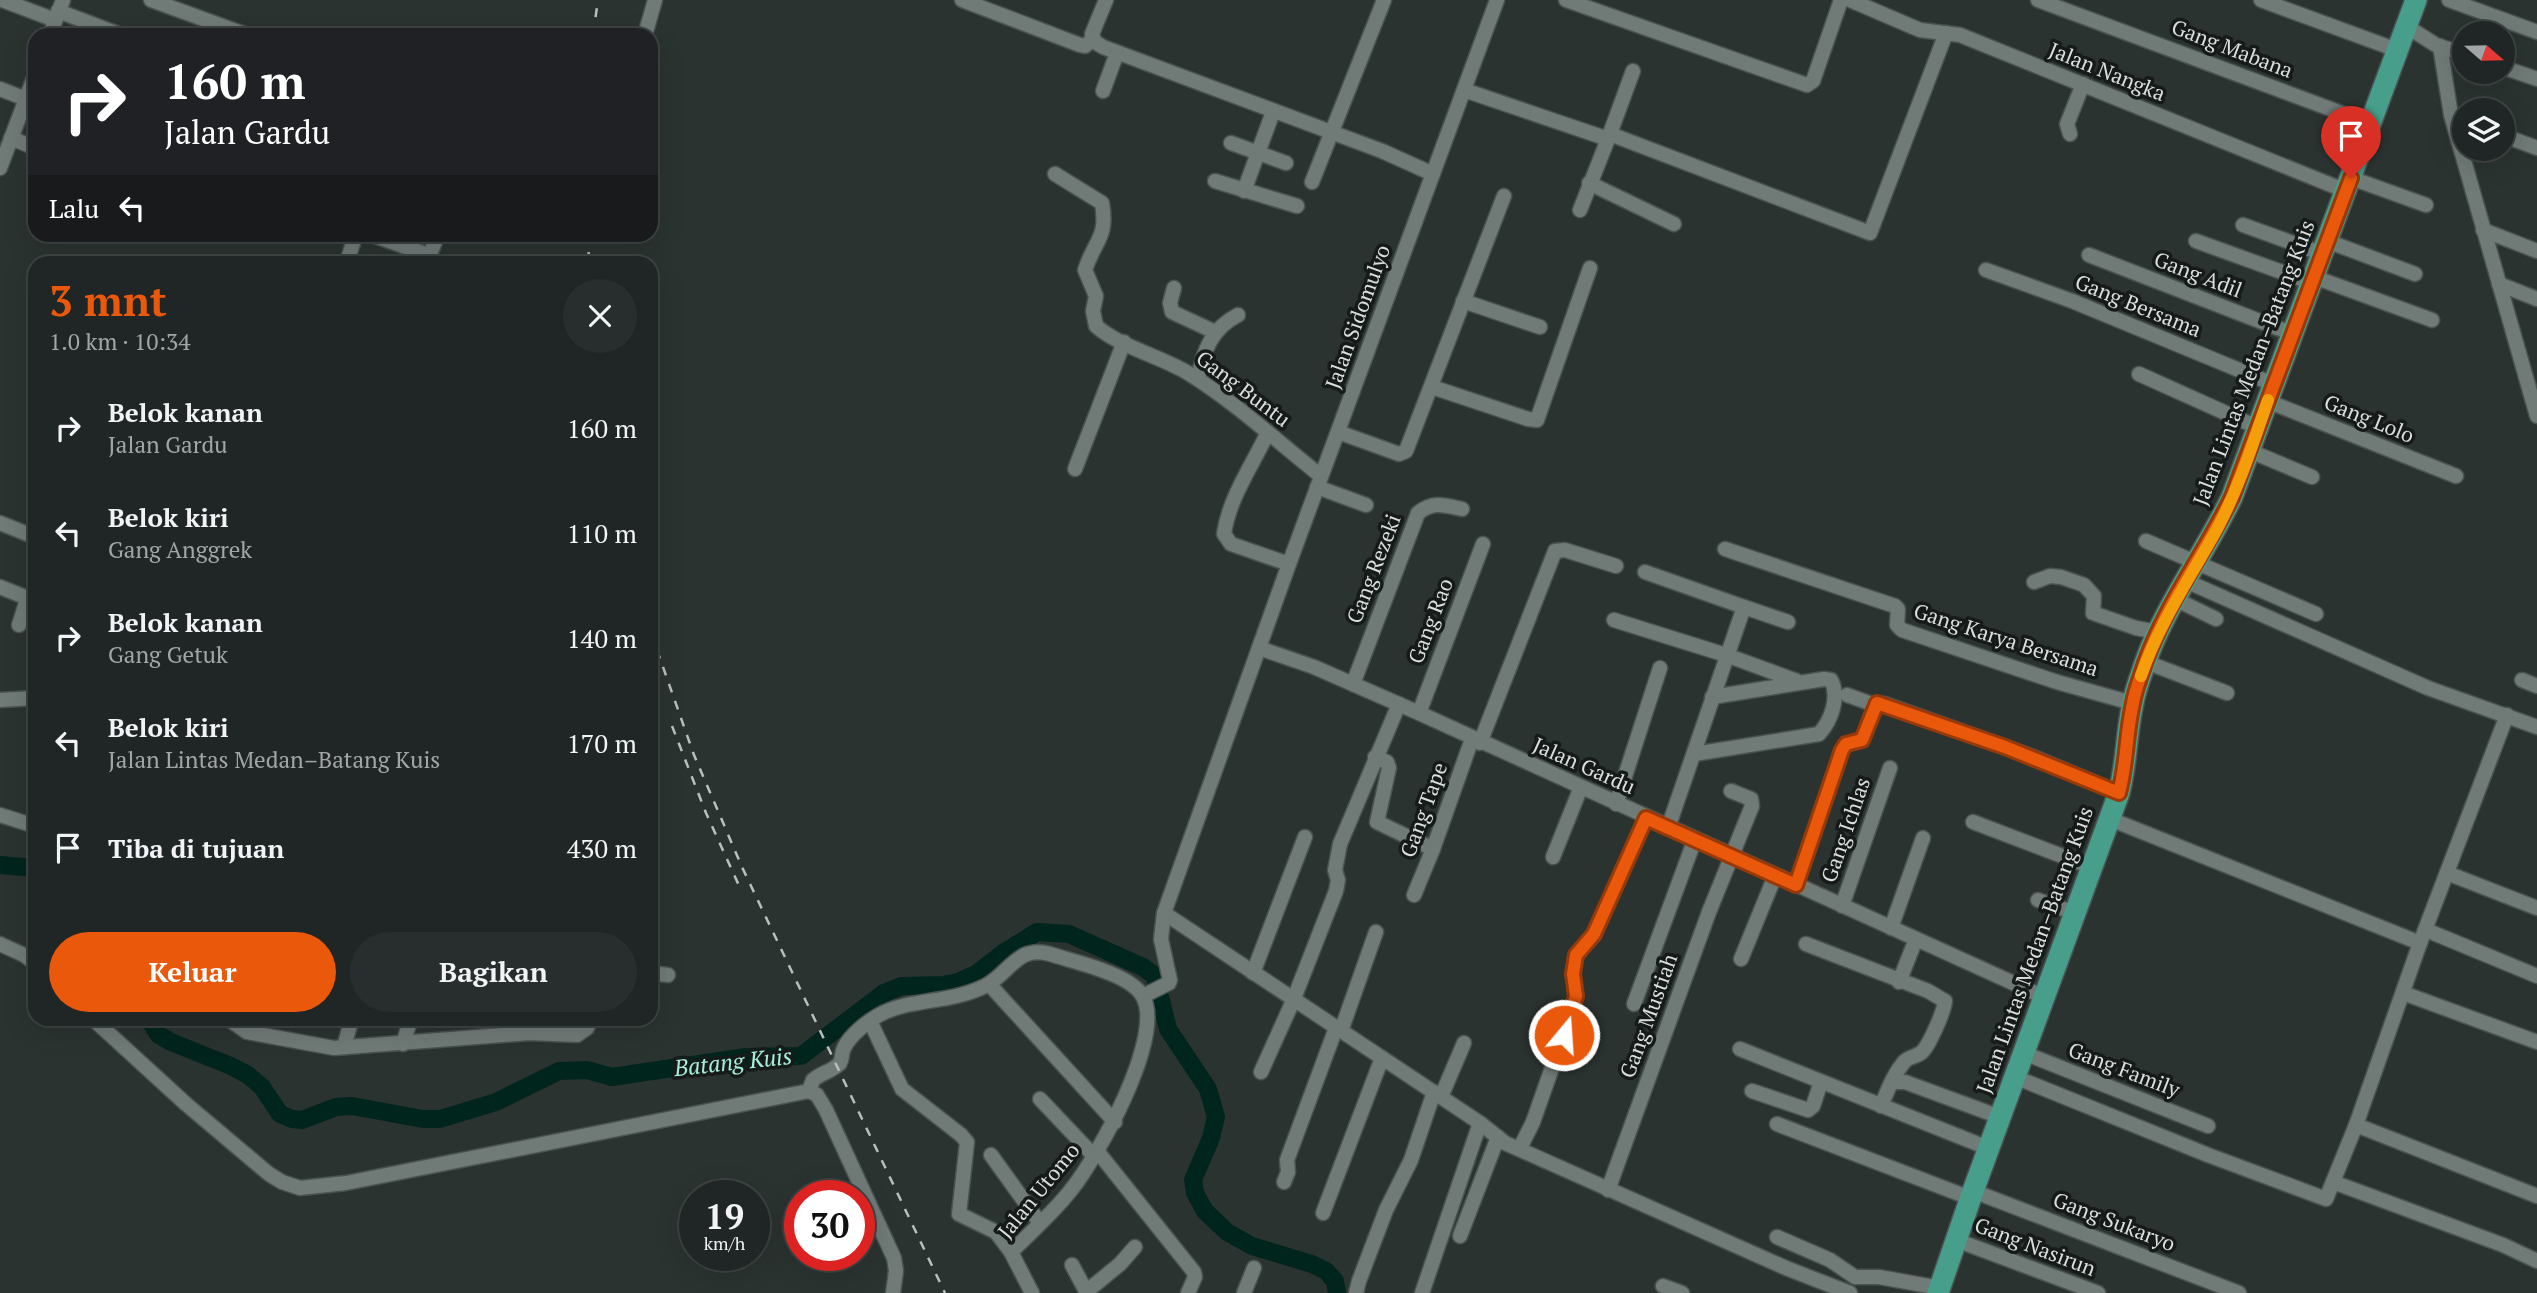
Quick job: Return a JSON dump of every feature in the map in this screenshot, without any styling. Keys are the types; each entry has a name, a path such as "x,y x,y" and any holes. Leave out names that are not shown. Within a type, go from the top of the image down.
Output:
{"highway":[{"name":"Jalan Lintas Medan–Batang Kuis","path":"1939,1291 1971,1194 2119,793 2127,757 2133,703 2157,632 2232,497 2396,50 2421,24"}],"street":[{"path":"2,0 59,10 104,28"},
{"path":"151,0 228,28"},
{"path":"647,28 655,0"},
{"path":"965,1 1085,46 1093,39 1094,28 1106,0"},
{"path":"1312,182 1384,0"},
{"name":"Jalan Sidomulyo","path":"1147,994 1169,983 1170,970 1161,939 1164,914 1289,564 1497,0"},
{"path":"1566,0 1807,85 1813,81 1841,0"},
{"name":"Jalan Nangka","path":"1850,0 1920,30 1960,35 2348,184 2426,205"},
{"name":"Gang Mabana","path":"2038,0 2371,124"},
{"path":"2261,0 2396,50"},
{"path":"2449,0 2537,32"},
{"path":"53,28 59,10"},
{"path":"2421,24 2452,46"},
{"path":"2421,24 2452,105"},
{"path":"1464,90 1609,137 1870,233 1946,33"},
{"path":"1093,39 1117,53 1331,132 1433,174"},
{"path":"1102,91 1117,53"},
{"path":"1580,210 1633,71"},
{"path":"2515,71 2537,79"},
{"path":"2070,134 2068,119 2083,84"},
{"path":"0,89 26,99"},
{"path":"0,168 28,94"},
{"path":"1244,191 1273,112"},
{"path":"11,138 28,145"},
{"path":"2515,140 2537,148"},
{"path":"1231,143 1286,163"},
{"path":"2467,161 2483,230 2537,416"},
{"name":"Gang Buntu","path":"1055,174 1102,203 1104,231 1090,253 1085,270 1096,296 1093,311 1096,326 1124,342 1176,365 1198,379 1268,434 1319,482 1366,505"},
{"path":"1215,181 1297,206"},
{"path":"1589,183 1674,223"},
{"path":"1338,432 1404,454 1433,387 1504,196"},
{"path":"2243,225 2415,274"},
{"path":"2483,230 2537,251"},
{"path":"2196,241 2432,320"},
{"path":"388,242 421,256"},
{"name":"Gang Adil","path":"2089,255 2293,334"},
{"path":"1433,387 1528,419 1539,418 1590,268"},
{"name":"Gang Bersama","path":"1986,270 2071,301 2270,392"},
{"path":"2499,284 2537,299"},
{"path":"1174,288 1170,303 1172,312 1215,332"},
{"path":"1464,302 1540,327"},
{"path":"1198,379 1202,360 1215,332 1238,314"},
{"path":"1075,469 1124,342"},
{"path":"2139,374 2259,428"},
{"name":"Gang Lolo","path":"2270,392 2456,476"},
{"path":"1268,434 1233,503 1225,528 1226,538 1231,544 1289,564"},
{"path":"2250,451 2312,477"},
{"name":"Gang Rezeki","path":"1353,684 1418,513 1426,506 1435,504 1462,509"},
{"path":"0,523 28,534"},
{"path":"2147,541 2316,614"},
{"name":"Gang Rao","path":"1419,713 1483,544"},
{"name":"Gang Tape","path":"1414,895 1555,551 1561,549 1616,566"},
{"name":"Gang Karya Bersama","path":"1725,549 1895,606 1898,609 1897,625 1902,630 2057,682 2133,703"},
{"path":"1645,572 1788,622"},
{"path":"2034,582 2053,576 2084,586 2094,596 2094,614 2157,632"},
{"path":"0,587 27,600 19,625"},
{"path":"2180,590 2216,619"},
{"path":"2180,590 2428,688 2537,727"},
{"path":"1668,828 1744,607"},
{"path":"1614,620 1726,655 1798,682"},
{"name":"Jalan Gardu","path":"1259,648 1314,667 1399,704 2044,997"},
{"path":"2146,662 2227,693"},
{"path":"1616,804 1660,668"},
{"path":"1694,754 1819,734 1828,722 1836,692 1827,679 1712,697"},
{"path":"2522,680 2537,686"},
{"path":"1847,695 1875,705 1885,705 1993,743 2119,793"},
{"path":"0,701 28,699"},
{"path":"1261,1072 1293,1001 1336,891 1338,880 1335,870 1340,845 1399,704"},
{"path":"1796,885 1842,750 1846,744 1862,740 1875,705"},
{"path":"2015,1077 2208,1155 2327,1198 2507,715"},
{"path":"1375,757 1387,762 1389,768 1377,822 1433,849"},
{"name":"Gang Ichlas","path":"1842,906 1890,768"},
{"path":"1553,857 1581,787"},
{"name":"Gang Mustiah","path":"1608,1190 1752,801 1747,796 1731,791"},
{"path":"0,815 28,824"},
{"path":"1520,1149 1533,1122 1572,1011 1576,996 1573,974 1576,955 1594,934 1646,818"},
{"path":"2110,818 2537,976"},
{"path":"1973,822 2091,867"},
{"path":"1253,973 1305,837"},
{"path":"1891,928 1923,838"},
{"path":"1634,1004 1695,839"},
{"path":"2447,873 2537,908"},
{"path":"1741,959 1774,876"},
{"path":"2038,900 2075,913"},
{"path":"1164,914 1437,1094 1505,1143 1786,1268 1850,1293"},
{"path":"1284,1182 1288,1171 1287,1160 1376,933"},
{"path":"1899,982 1916,939"},
{"path":"0,944 28,958"},
{"path":"1806,944 1928,991 1944,999 1946,1003 1923,1051 1907,1059 1881,1106"},
{"path":"809,1091 813,1080 842,1060 843,1049 870,1021 895,1008 946,1000 989,984 1028,952 1039,951 1118,977 1147,994"},
{"path":"658,974 668,975"},
{"path":"989,984 1115,1122"},
{"path":"2403,993 2537,1042"},
{"name":"Jalan Utomo","path":"1032,1293 1011,1252 1070,1192 1115,1122 1137,1065 1146,1032 1147,994"},
{"path":"870,1021 902,1089 967,1142 959,1214 992,1229 1011,1252"},
{"path":"101,1026 250,1159 282,1182 300,1188 346,1183 809,1091 817,1095 826,1110 887,1240 895,1265 892,1293"},
{"path":"239,1026 247,1032 257,1034 320,1046 344,1047 529,1033 577,1035 588,1026"},
{"path":"257,1034 260,1026"},
{"path":"344,1047 350,1026"},
{"path":"403,1044 409,1026"},
{"path":"529,1033 531,1026"},
{"path":"1356,1293 1386,1210 1437,1094 1464,1043"},
{"path":"1740,1049 1988,1149"},
{"name":"Gang Family","path":"2024,1053 2208,1126"},
{"path":"1323,1213 1382,1058"},
{"path":"1752,1091 1808,1110 1821,1082"},
{"path":"1892,1082 1905,1082 2000,1117"},
{"path":"1040,1099 1096,1154 1194,1272 1195,1277 1188,1293"},
{"path":"1422,1293 1480,1123"},
{"name":"Gang Sukaryo","path":"1777,1124 2239,1293"},
{"path":"2356,1125 2537,1196"},
{"path":"1460,1236 1498,1137"},
{"path":"990,1155 1040,1223"},
{"path":"2333,1182 2504,1245 2537,1261"},
{"path":"1777,1237 1830,1260 1855,1277 1879,1276 1939,1291"},
{"name":"Gang Nasirun","path":"1956,1240 2098,1293"},
{"path":"1072,1265 1086,1293 1120,1264 1135,1247"},
{"path":"1244,1293 1254,1268"},
{"path":"1663,1286 1682,1293"}],"waterway":[{"name":"Batang Kuis","path":"0,865 28,867"},
{"name":"Batang Kuis","path":"153,1026 159,1035 171,1042 248,1075 262,1087 280,1114 292,1119 302,1120 336,1107 352,1106 423,1119 440,1119 496,1102 559,1071 587,1070 612,1077 746,1057 801,1056 884,993 902,986 958,982 976,974 1037,932 1069,934 1143,967 1155,976 1168,1029 1208,1089 1216,1117 1211,1138 1193,1180 1195,1193 1205,1211 1227,1232 1252,1246 1312,1264 1326,1271 1335,1281 1337,1293"}],"railway":[{"path":"594,28 598,0"},
{"path":"588,242 589,256"},
{"path":"658,653 694,755 742,867 945,1293"},
{"path":"672,726 706,813 741,890"}],"slow traffic":[{"path":"2141,676 2157,632 2216,531 2232,497 2268,400"}],"route":[{"path":"1564,1035 1576,996 1573,974 1576,955 1594,934 1646,818 1796,885 1842,750 1846,744 1862,740 1877,703 2036,758 2119,793 2127,757 2133,703 2157,632 2216,531 2232,497 2351,178"}]}
